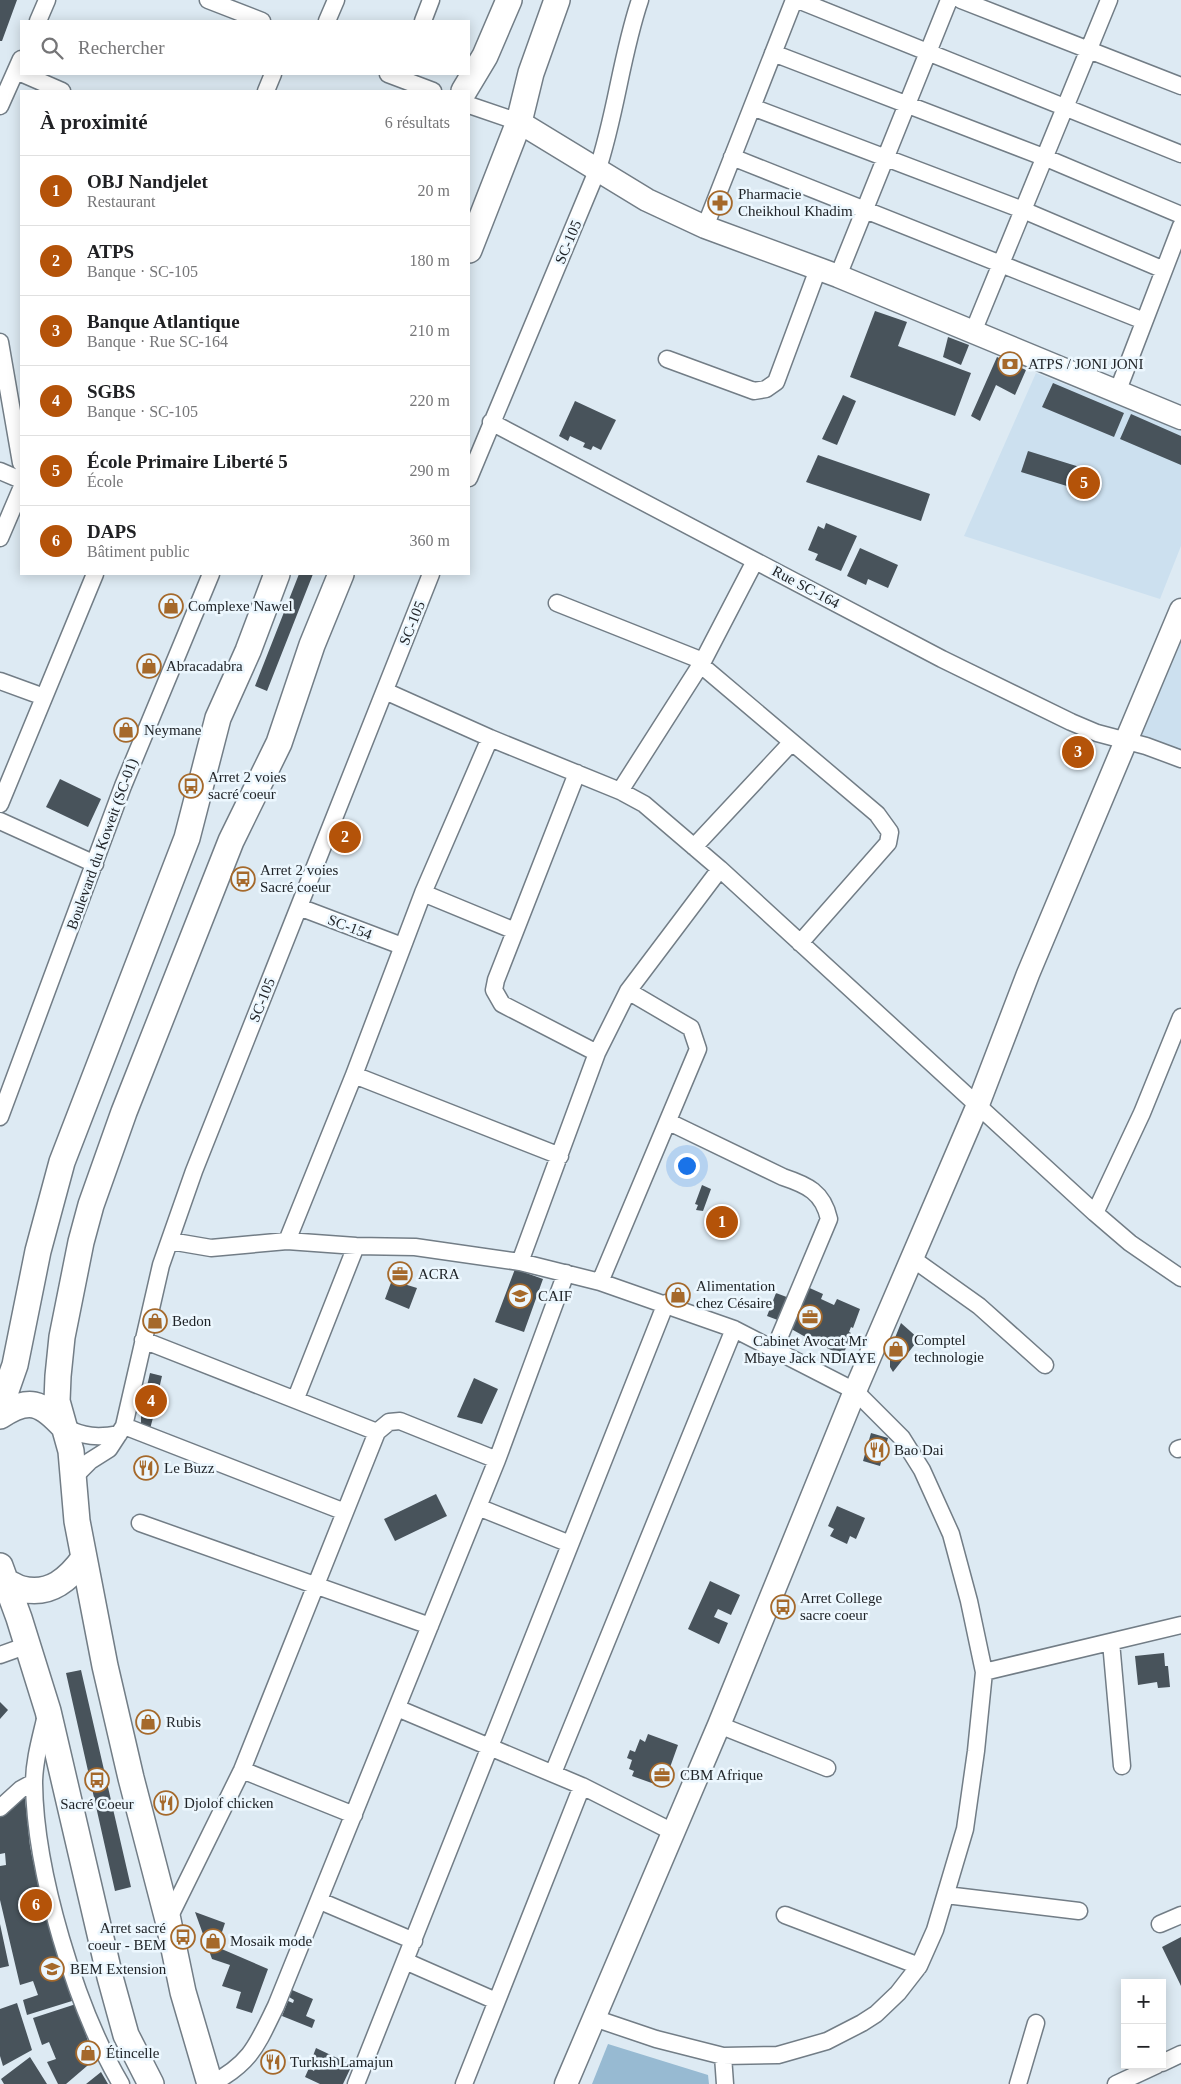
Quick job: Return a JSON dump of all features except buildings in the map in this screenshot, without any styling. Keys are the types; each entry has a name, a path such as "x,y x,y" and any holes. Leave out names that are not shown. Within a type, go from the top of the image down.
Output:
{"main road":[{"path":"465,90 485,56 509,0"},
{"path":"470,247 519,122 531,73 557,0"},
{"path":"0,1408 15,1365 38,1251 62,1162 187,838 218,718 248,651 277,575"},
{"path":"210,2084 190,2018 168,1920 120,1732 84,1558 71,1451 58,1401 62,1337 81,1242 91,1205 128,1103 231,841 279,743 312,645 341,575"},
{"path":"0,1416 25,1404 39,1406 50,1412 64,1427"},
{"path":"2,1576 22,1589 40,1590 58,1586 72,1574 84,1558"},
{"path":"2,1576 28,1645 48,1711 123,2026 151,2084"}],"street":[{"path":"38,20 47,0"},
{"path":"208,0 236,5 260,20"},
{"path":"327,20 336,0"},
{"path":"423,20 431,0"},
{"name":"SC-105","path":"470,475 609,136 620,71 640,0"},
{"path":"704,227 796,0 1181,154"},
{"path":"667,359 754,391 766,389 776,382 828,273 865,210 949,0"},
{"path":"961,0 1181,86"},
{"path":"973,332 1046,158 1109,0"},
{"path":"773,53 1046,158 1181,215"},
{"path":"0,106 18,65"},
{"path":"35,75 60,90"},
{"path":"266,90 273,75"},
{"path":"396,79 430,90"},
{"path":"470,105 519,122 596,171 647,200 704,227 828,273 1118,390 1181,418"},
{"path":"752,107 1023,210 1164,270"},
{"path":"732,157 1144,321"},
{"path":"1118,390 1181,226"},
{"path":"0,342 20,457"},
{"name":"Rue SC-164","path":"491,422 942,659 1071,722 1181,759"},
{"path":"0,471 20,480"},
{"path":"0,538 20,491"},
{"path":"620,791 702,663 755,561"},
{"path":"0,804 95,575"},
{"name":"Boulevard du Koweit (SC-01)","path":"0,1117 160,692 211,575"},
{"name":"SC-105","path":"75,1476 90,1461 109,1449 121,1430 161,1265 194,1171 431,575"},
{"path":"557,603 702,663 791,743 881,819 890,832 888,843 800,943"},
{"path":"566,2084 719,1725 855,1391 977,1107 1028,974 1181,610"},
{"path":"0,681 44,698"},
{"path":"385,691 490,738 620,791 652,809 1095,1213 1130,1243 1181,1278"},
{"path":"287,1241 354,1075 423,893 490,738"},
{"path":"694,847 791,743"},
{"path":"577,773 496,980 494,990 502,1004 597,1053"},
{"path":"0,821 95,864"},
{"path":"520,1262 597,1053 628,992 720,869"},
{"path":"423,893 515,931"},
{"name":"SC-154","path":"299,907 402,946"},
{"path":"600,1282 654,1150 669,1122 695,1061 698,1049 696,1038 691,1028 628,992"},
{"path":"1095,1213 1142,1113 1181,1017"},
{"path":"354,1075 560,1156"},
{"path":"669,1122 783,1177 815,1190 822,1199 829,1219 774,1350"},
{"path":"170,1241 212,1248 287,1241 356,1246 415,1247 520,1262 600,1282 666,1303 734,1329 855,1391 902,1438 922,1470 951,1534 969,1601 984,1672 976,1751 965,1829 935,1930 919,1966 898,1993 876,2014 827,2041 778,2055 723,2056 656,2039 594,2018"},
{"path":"296,1398 356,1246"},
{"path":"913,1259 979,1306 1045,1365"},
{"path":"210,2084 231,2073 256,2048 276,2006 497,1460 566,1273"},
{"path":"356,2084 492,1746 666,1303"},
{"path":"553,1773 734,1329"},
{"path":"143,1340 296,1398 377,1432"},
{"path":"168,1920 242,1770 377,1432 389,1422 400,1421 497,1460"},
{"path":"64,1427 79,1435 99,1438 121,1430 345,1512"},
{"path":"478,1507 570,1544"},
{"path":"140,1523 430,1626"},
{"path":"984,1672 1181,1625"},
{"path":"1111,1642 1122,1766"},
{"path":"0,1655 28,1645"},
{"path":"397,1708 492,1746 582,1786 673,1832"},
{"path":"48,1711 39,1744 34,1782 42,1855 56,1914 91,2025 105,2057 121,2084"},
{"path":"719,1725 828,1768"},
{"path":"242,1770 354,1815"},
{"path":"0,1808 21,1789 34,1782"},
{"path":"464,2084 582,1786"},
{"path":"946,1895 1079,1911"},
{"path":"320,1900 414,1941"},
{"path":"785,1915 919,1966"},
{"path":"1160,1924 1181,1916"},
{"path":"405,1961 496,2001"},
{"path":"1018,2084 1036,2022"},
{"path":"1166,2061 1181,2054"},
{"path":"723,2056 725,2084"},
{"path":"1116,2084 1148,2069"}],"shaded area":[{"path":"1036,373 1181,430 1181,546 1160,599 964,536"},
{"path":"1181,634 1181,755 1137,736"},
{"path":"608,2044 708,2075 709,2084 592,2084"}],"place":[{"name":"Pharmacie Cheikhoul Khadim","path":"720,203"},
{"name":"ATPS / JONI JONI","path":"1010,364"},
{"name":"École Primaire Liberté 5","path":"1084,483"},
{"name":"Complexe Nawel","path":"171,606"},
{"name":"Abracadabra","path":"149,666"},
{"name":"Neymane","path":"126,730"},
{"name":"Banque Atlantique","path":"1078,752"},
{"name":"Arret 2 voies sacré coeur","path":"191,786"},
{"name":"ATPS","path":"345,837"},
{"name":"Arret 2 voies Sacré coeur","path":"243,879"},
{"name":"OBJ Nandjelet","path":"722,1222"},
{"name":"ACRA","path":"400,1274"},
{"name":"Alimentation chez Césaire","path":"678,1295"},
{"name":"CAIF","path":"520,1296"},
{"name":"Cabinet Avocat Mr Mbaye Jack NDIAYE","path":"810,1317"},
{"name":"Bedon","path":"155,1321"},
{"name":"Comptel technologie","path":"896,1349"},
{"name":"SGBS","path":"151,1401"},
{"name":"Bao Dai","path":"877,1450"},
{"name":"Le Buzz","path":"146,1468"},
{"name":"Arret College sacre coeur","path":"783,1607"},
{"name":"Rubis","path":"148,1722"},
{"name":"CBM Afrique","path":"662,1775"},
{"name":"Sacré Coeur","path":"97,1780"},
{"name":"Djolof chicken","path":"166,1803"},
{"name":"DAPS","path":"36,1905"},
{"name":"Arret sacré coeur - BEM","path":"183,1937"},
{"name":"Mosaik mode","path":"213,1941"},
{"name":"BEM Extension","path":"52,1969"},
{"name":"Étincelle","path":"88,2053"},
{"name":"Turkısh Lamajun","path":"273,2062"}]}
